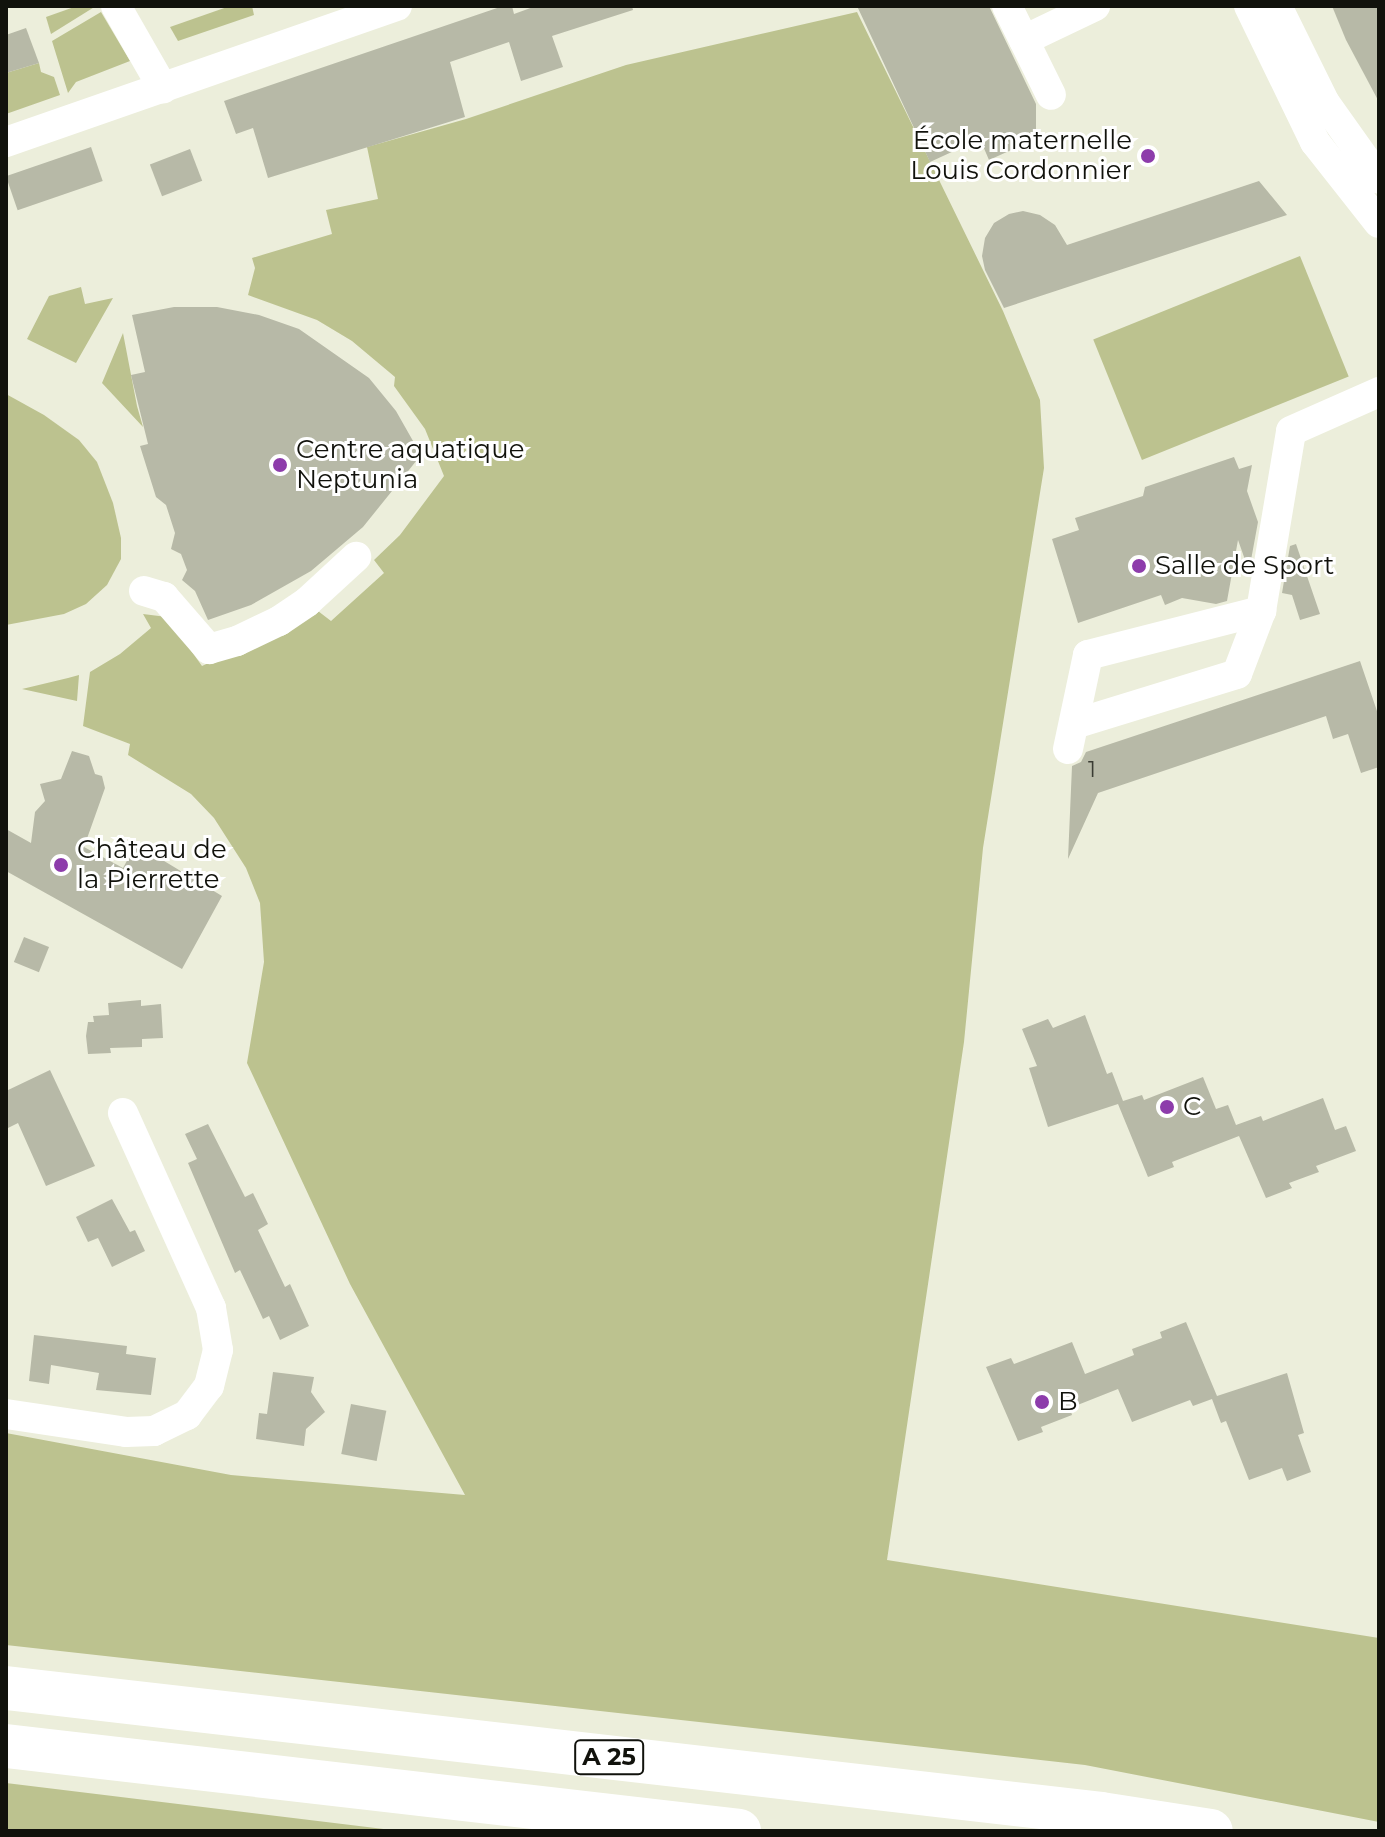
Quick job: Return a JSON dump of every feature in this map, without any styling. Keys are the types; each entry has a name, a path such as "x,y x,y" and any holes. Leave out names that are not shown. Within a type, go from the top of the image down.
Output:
{"highway":[{"name":"A 25","path":"6,1688 1101,1814 1211,1831"},
{"name":"A 25","path":"6,1746 739,1831"}],"street":[{"path":"116,6 163,88"},
{"path":"6,142 163,88 364,12 397,6"},
{"path":"1007,6 1051,95"},
{"path":"1024,40 1095,6"},
{"path":"1249,6 1303,120 1349,163 1379,179"},
{"path":"1277,6 1379,223"},
{"path":"1261,611 1088,655 1071,737 1237,674 1261,611 1291,431 1379,392"},
{"path":"144,591 164,597 209,649 237,641 279,621 307,602 356,557"},
{"path":"6,1414 126,1432 154,1431 187,1415 209,1386 218,1350 211,1308 123,1113"}],"green space":[{"path":"77,6 96,6 51,34 46,17"},
{"path":"230,6 252,6 254,15 178,41 170,27"},
{"path":"101,12 130,61 76,82 68,93 52,41"},
{"path":"857,12 1003,311 1040,400 1044,468 983,848 964,1042 887,1560 1379,1638 1379,1822 1085,1765 6,1645 6,1433 231,1475 465,1495 350,1284 247,1063 264,962 260,903 246,868 214,818 191,794 128,755 130,744 83,726 90,672 120,654 151,628 143,614 167,617 202,666 318,611 331,621 384,573 374,560 400,535 444,476 425,429 394,386 395,377 352,341 317,320 248,295 255,268 252,258 332,234 326,210 378,199 367,147 466,119 626,65"},
{"path":"39,63 41,72 54,77 60,95 6,114 6,73"},
{"path":"1300,256 1349,377 1142,460 1093,340"},
{"path":"81,287 85,304 113,298 76,363 27,339 49,296"},
{"path":"123,333 137,406 143,427 102,383"},
{"path":"6,394 44,415 79,440 97,462 113,503 121,538 121,559 107,585 86,604 64,614 6,625"},
{"path":"79,675 77,701 22,689 68,678"},
{"path":"6,1783 400,1831 6,1831"}],"building":[{"path":"503,6 512,6 514,14 536,6 632,6 633,10 552,36 563,67 521,81 509,42 450,62 465,117 268,178 253,128 236,134 224,101"},
{"path":"857,6 989,6 1036,104 1036,139 989,160 980,139 930,162"},
{"path":"1332,6 1379,6 1379,102 1346,40"},
{"path":"26,28 39,63 6,73 6,35"},
{"path":"91,147 103,181 18,210 6,176"},
{"path":"190,149 202,181 162,196 150,164"},
{"path":"1259,181 1287,215 1004,308 985,270 982,256 985,238 994,223 1009,214 1023,211 1040,215 1055,225 1067,245"},
{"name":"Centre aquatique Neptunia","path":"174,307 217,307 259,315 299,329 369,378 396,411 421,455 363,527 311,571 251,605 208,620 195,591 182,580 187,570 181,554 171,549 175,533 166,505 156,497 140,446 148,444 131,375 145,372 132,315"},
{"name":"Salle de Sport","path":"1234,457 1239,469 1252,465 1247,491 1258,522 1249,571 1238,540 1227,601 1216,604 1182,598 1165,605 1161,595 1078,623 1052,539 1079,530 1075,518 1143,496 1145,487"},
{"path":"1296,544 1320,614 1300,620 1292,595 1282,593 1290,546"},
{"path":"1360,661 1379,717 1379,767 1361,773 1348,734 1333,739 1326,716 1098,793 1068,859 1072,766 1081,762 1086,752"},
{"name":"Château de la Pierrette","path":"72,751 89,756 95,774 102,776 105,788 84,847 123,868 136,844 222,896 182,969 6,871 6,829 31,843 35,812 45,801 40,784 61,779"},
{"path":"24,937 49,947 39,972 14,962"},
{"path":"141,1000 141,1006 161,1004 163,1038 142,1039 142,1047 110,1048 111,1053 88,1054 86,1036 88,1022 94,1022 93,1016 109,1015 108,1003"},
{"name":"C","path":"1085,1015 1107,1074 1112,1072 1123,1101 1142,1095 1144,1100 1203,1077 1216,1109 1228,1105 1236,1125 1261,1116 1263,1121 1323,1098 1335,1130 1346,1126 1356,1151 1316,1166 1319,1172 1289,1183 1292,1188 1266,1198 1239,1136 1172,1162 1174,1167 1148,1177 1118,1104 1048,1127 1029,1068 1037,1066 1022,1029 1048,1019 1053,1028"},
{"path":"50,1070 95,1166 46,1186 18,1123 6,1129 6,1091"},
{"path":"208,1124 245,1197 253,1193 268,1224 258,1230 285,1287 290,1284 309,1326 280,1340 269,1316 263,1319 240,1270 235,1273 188,1163 197,1159 185,1134"},
{"path":"112,1199 130,1232 135,1230 145,1251 112,1267 98,1238 88,1242 76,1217"},
{"name":"B","path":"1186,1322 1217,1396 1287,1373 1304,1433 1298,1435 1311,1472 1287,1481 1282,1468 1249,1480 1226,1421 1221,1423 1212,1399 1193,1406 1190,1400 1132,1422 1118,1389 1070,1408 1072,1415 1041,1427 1043,1432 1018,1441 986,1367 1011,1358 1014,1364 1072,1342 1085,1374 1134,1355 1132,1349 1162,1338 1160,1332"},
{"path":"34,1335 127,1346 126,1354 156,1358 151,1395 96,1390 99,1373 51,1365 49,1384 29,1381"},
{"path":"273,1372 314,1377 311,1392 325,1412 306,1429 304,1446 256,1439 259,1413 267,1414"},
{"path":"351,1404 386,1411 377,1461 341,1454"}],"place":[{"name":"École maternelle Louis Cordonnier","path":"1148,156"},
{"name":"Centre aquatique Neptunia","path":"280,465"},
{"name":"Salle de Sport","path":"1139,566"},
{"name":"Château de la Pierrette","path":"61,865"},
{"name":"C","path":"1167,1107"},
{"name":"B","path":"1042,1402"}]}
